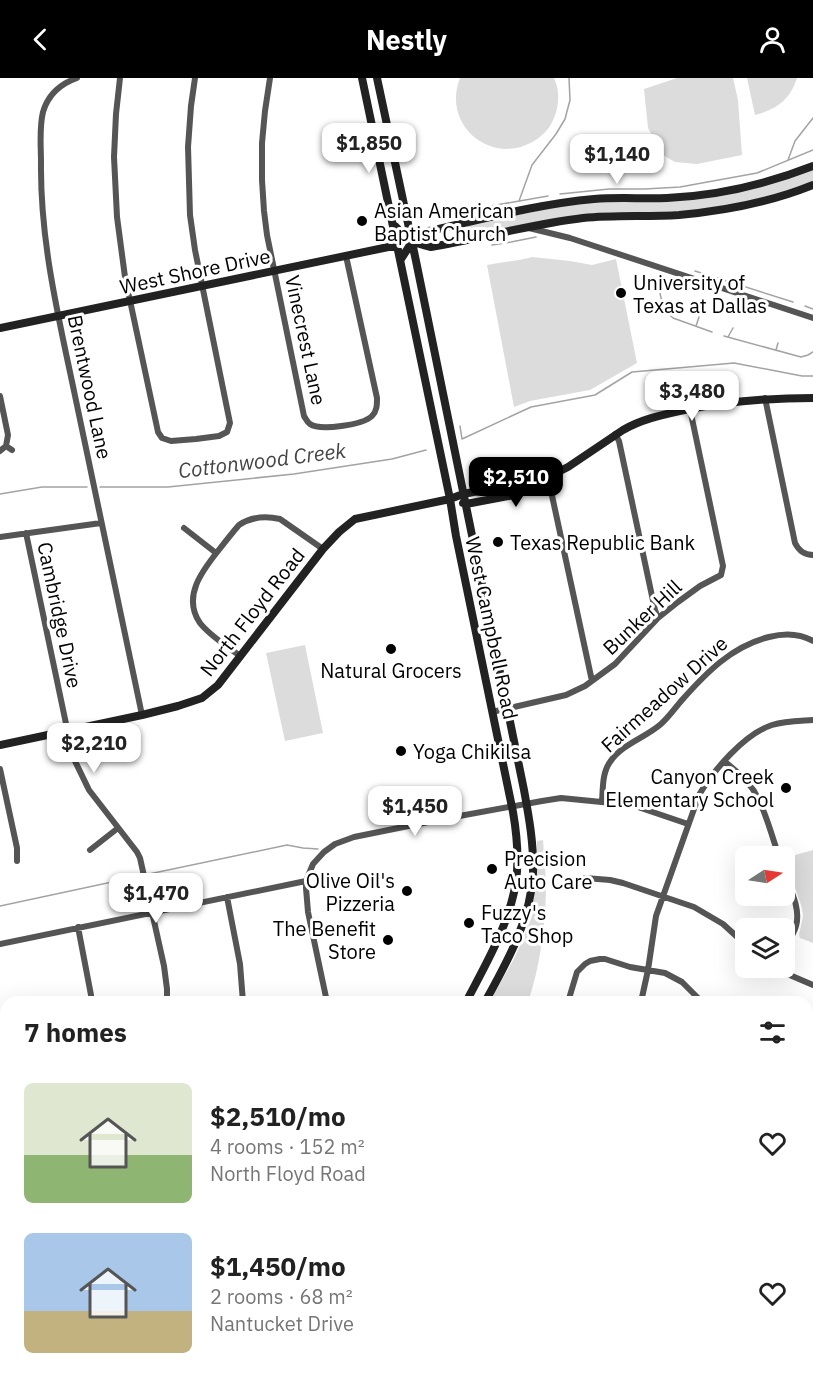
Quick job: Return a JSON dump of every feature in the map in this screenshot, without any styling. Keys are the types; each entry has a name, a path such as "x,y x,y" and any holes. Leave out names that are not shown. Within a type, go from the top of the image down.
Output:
{"street":[{"name":"Brentwood Lane","path":"76,78 55,91 44,109 42,119 42,213 46,252 142,715"},
{"path":"118,78 114,188 121,254 158,432 162,438 171,441 219,436 227,432 230,423 192,227 188,179 189,129 195,78"},
{"name":"Vinecrest Lane","path":"270,78 263,128 262,180 267,235 302,409 307,421 320,428 363,422 374,413 377,406 346,256"},
{"name":"West Campbell Road","path":"362,78 393,224 403,255 465,582 516,831 518,859 516,880 508,912 489,958 469,996"},
{"name":"West Campbell Road","path":"377,78 527,803 533,872 525,916 511,954 488,996"},
{"path":"813,166 762,183 723,191 668,198 602,199 563,203 429,231 412,242 403,255 416,261 430,247 561,221 595,217 705,212 767,200 813,185"},
{"path":"393,224 412,242 430,247"},
{"path":"398,245 409,225 429,231"},
{"path":"526,227 570,238 813,318"},
{"name":"West Shore Drive","path":"0,328 398,245"},
{"path":"0,396 8,435 6,449"},
{"path":"765,398 795,543 802,552 813,555"},
{"name":"North Floyd Road","path":"450,499 466,504 514,495 541,485 548,477 568,467 615,434 642,420 690,409 765,398 813,398"},
{"name":"Bunker Hill","path":"492,712 566,695 578,690 620,660 658,618 700,586 723,573 690,409"},
{"path":"615,434 619,441 658,618"},
{"name":"North Floyd Road","path":"0,745 142,715 202,698 218,685 323,549 355,519 505,486 538,475 548,477"},
{"path":"548,477 592,681"},
{"path":"240,656 207,630 200,622 193,607 196,582 216,553 239,525 265,517 280,519 323,549"},
{"path":"0,537 101,523"},
{"path":"184,528 216,553"},
{"name":"Cambridge Drive","path":"26,533 73,757 89,790 140,858 153,913 167,996"},
{"path":"465,582 481,579"},
{"name":"Fairmeadow Drive","path":"602,802 606,771 615,755 661,724 693,687 719,662 743,646 761,639 784,634 795,634 812,639"},
{"path":"642,996 654,925 699,795 716,769 745,741 758,732 790,721 813,720"},
{"path":"724,761 743,777 754,791 776,846"},
{"path":"0,769 17,848 17,861"},
{"path":"326,996 306,896 306,881 313,864 335,844 346,839 561,798 632,805 688,824"},
{"path":"90,850 118,828"},
{"path":"585,878 623,883 694,908 716,919 735,935"},
{"path":"0,944 306,881"},
{"path":"227,897 240,964 243,996"},
{"path":"795,903 797,918 795,929"},
{"path":"508,912 525,916"},
{"path":"78,927 91,996"},
{"path":"570,996 577,972 590,961 605,959 673,977 682,982 696,996"},
{"path":"795,977 813,985"}],"shaded area":[{"path":"460,78 554,78 558,97 553,121 544,134 525,146 508,149 492,146 477,139 466,128 458,114 456,97"},
{"path":"677,78 733,78 738,100 742,155 697,164 675,162 663,155 648,128 644,89"},
{"path":"747,78 797,78 791,92 782,102 770,110 755,115"},
{"path":"813,169 813,182 755,200 704,210 609,214 469,235 467,225 562,206 606,201 671,200"},
{"path":"532,257 592,265 616,259 637,363 590,390 530,401 514,407 487,265"},
{"path":"305,645 323,733 285,741 266,653"},
{"path":"543,840 546,885 541,947 532,989 530,996 493,996 516,955 527,927 534,891 537,841"},
{"path":"813,850 813,943 800,938 799,935 803,916 795,887 795,855"}],"waterway":[{"path":"519,201 532,165 565,119 570,100 569,78"},
{"path":"788,160 795,141 813,118"},
{"path":"560,194 609,189 680,187 757,173 813,150"},
{"path":"485,207 548,196"},
{"path":"492,245 536,237"},
{"path":"695,271 793,302"},
{"path":"658,280 662,301 673,318 712,332"},
{"path":"805,306 813,309"},
{"path":"696,326 699,317"},
{"path":"728,337 733,328"},
{"path":"724,336 801,357 813,352"},
{"path":"776,350 778,343"},
{"name":"Cottonwood Creek","path":"460,426 462,439 531,407 595,395 632,372 734,363 813,376"},
{"name":"Cottonwood Creek","path":"100,487 168,487 294,474 392,459 426,450"},
{"name":"Cottonwood Creek","path":"0,494 42,487 87,487"},
{"path":"149,874 287,845 318,849"},
{"path":"0,906 140,876"}],"place":[{"name":"Asian American Baptist Church","path":"362,221"},
{"name":"University of Texas at Dallas","path":"621,293"},
{"name":"Texas Republic Bank","path":"498,542"},
{"name":"Natural Grocers","path":"391,649"},
{"name":"Yoga Chikilsa","path":"401,751"},
{"name":"Canyon Creek Elementary School","path":"786,788"},
{"name":"Precision Auto Care","path":"492,869"},
{"name":"Olive Oil's Pizzeria","path":"407,891"},
{"name":"Fuzzy's Taco Shop","path":"469,923"},
{"name":"The Benefit Store","path":"388,940"}]}
